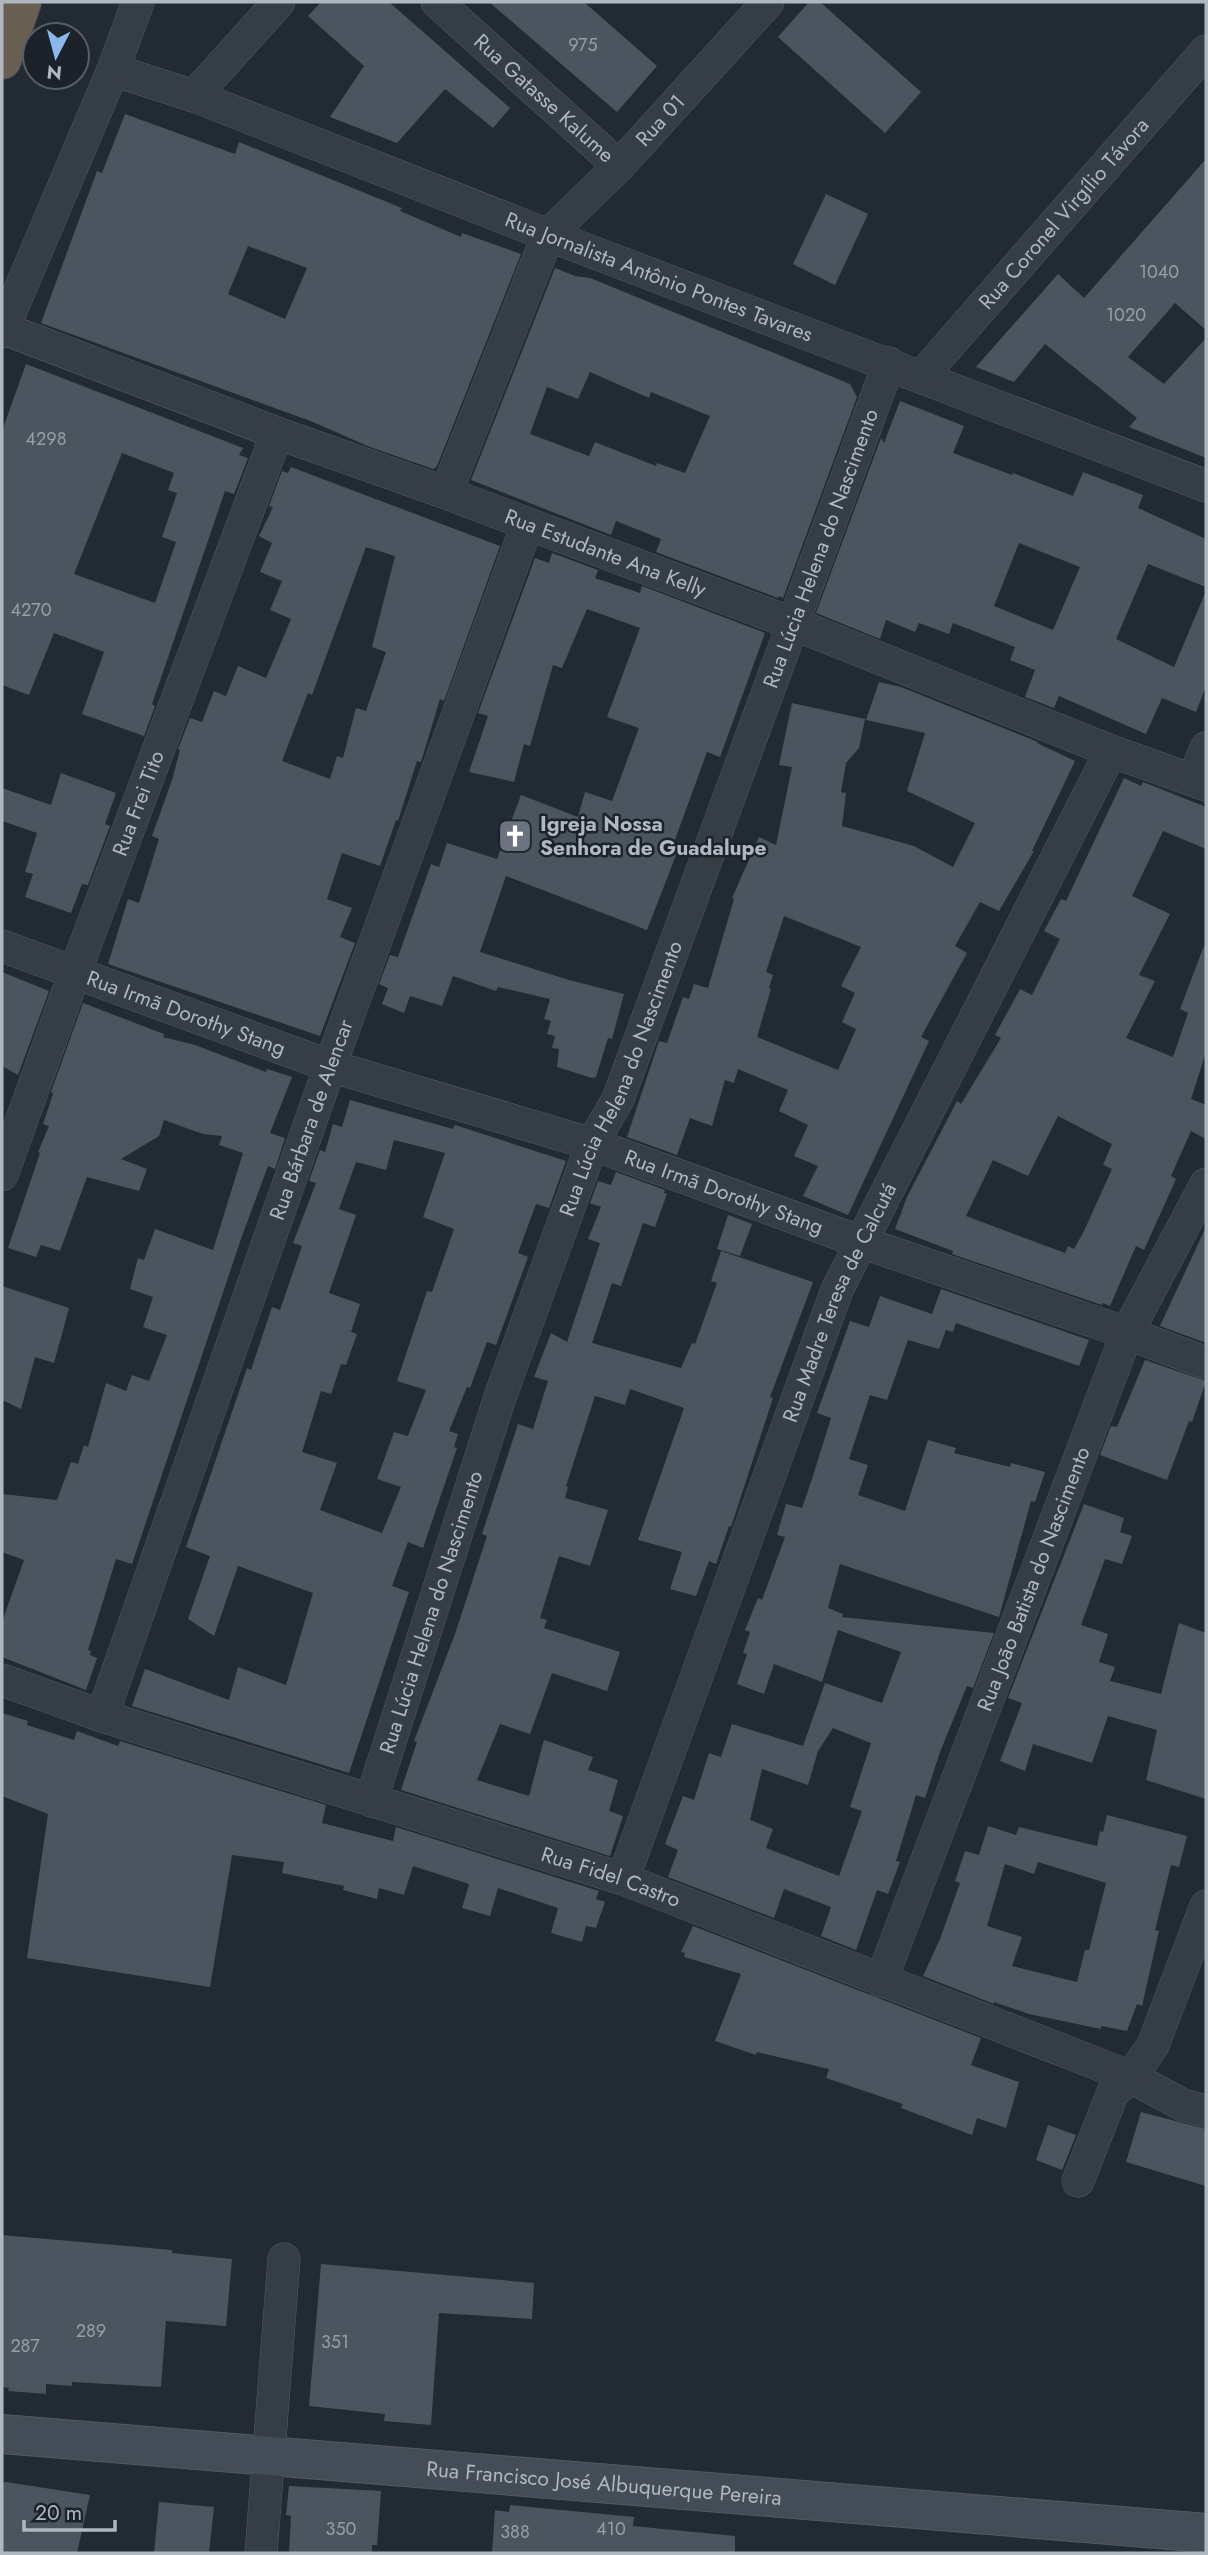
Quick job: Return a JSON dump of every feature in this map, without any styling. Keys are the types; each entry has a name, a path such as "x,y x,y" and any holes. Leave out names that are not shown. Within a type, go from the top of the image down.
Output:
{"highway":[{"path":"2,60 22,2"}],"main road":[{"name":"Rua Francisco José Albuquerque Pereira","path":"2,2434 1206,2533"}],"street":[{"path":"2,330 113,70 138,2"},
{"path":"194,96 279,2"},
{"name":"Rua Gatasse Kalume","path":"437,2 619,166"},
{"name":"Rua 01","path":"548,235 619,166 768,2"},
{"name":"Rua Coronel Virgílio Távora","path":"921,377 1206,51"},
{"name":"Rua Jornalista Antônio Pontes Tavares","path":"113,70 194,96 548,235 1206,485"},
{"path":"446,494 548,235"},
{"name":"Rua Estudante Ana Kelly","path":"2,330 794,624 1111,751 1200,783"},
{"name":"Rua Lúcia Helena do Nascimento","path":"371,1801 500,1397 592,1144 618,1099 889,363"},
{"name":"Rua Frei Tito","path":"2,1175 277,433"},
{"name":"Rua Bárbara de Alencar","path":"102,1716 330,1066 527,525"},
{"path":"1200,783 1206,748"},
{"name":"Rua Madre Teresa de Calcutá","path":"624,1879 837,1290 1111,751"},
{"name":"Rua Irmã Dorothy Stang","path":"2,946 330,1066 592,1144 1206,1363"},
{"name":"Rua João Batista do Nascimento","path":"881,1981 1127,1333 1206,1184"},
{"name":"Rua Fidel Castro","path":"2,1680 102,1716 624,1879 1131,2077 1183,2105 1206,2111"},
{"path":"1078,2181 1113,2092 1131,2077 1153,2045 1206,1906"},
{"path":"261,2553 284,2259"}],"building":[{"path":"321,2 389,2 510,108 493,128 445,89 397,143 330,117 364,66 308,16"},
{"path":"489,2 584,2 657,66 617,112"},
{"path":"809,2 820,2 921,92 885,133 778,37"},
{"path":"125,114 235,154 239,142 402,208 400,211 461,237 462,233 521,254 437,466 433,469 370,447 313,422 41,323 97,171 102,173","holes":["248,246 307,268 285,319 228,294"]},
{"path":"1206,159 1206,330 1175,303 1128,357 1164,384 1206,338 1206,458 1129,427 1137,418 1045,344 1014,382 976,367 1058,274 1084,298"},
{"path":"826,194 868,214 835,285 793,264"},
{"path":"555,268 575,276 590,278 850,384 857,397 783,598 656,552 661,539 616,521 611,535 471,480","holes":["590,372 649,398 651,392 710,416 685,473 657,463 656,466 595,442 589,456 530,434 547,387 578,399"]},
{"path":"26,364 243,448 239,455 248,458 234,494 225,491 152,704 155,706 144,736 82,714 104,652 54,633 29,695 2,685 2,431","holes":["122,453 174,473 168,490 177,493 162,537 176,542 155,603 74,574"]},
{"path":"900,401 964,426 953,453 1073,496 1083,472 1143,495 1138,508 1206,539 1206,587 1148,564 1116,639 1174,667 1206,591 1206,686 1196,712 1162,698 1146,734 1059,696 1054,708 1025,697 1035,670 1010,660 1015,647 953,623 949,634 919,623 915,632 886,620 880,639 816,613 881,438 884,443","holes":["1019,543 1080,567 1053,630 994,606"]},
{"path":"291,467 500,546 444,701 440,699 421,762 417,761 380,866 342,853 327,899 352,908 340,937 355,943 320,1036 108,964 128,899 139,903 159,839 152,836 190,718 202,722 214,691 226,696 238,666 266,678 291,619 270,610 282,581 260,572 272,543 259,536 273,507 269,506 282,471 288,473","holes":["366,547 395,556 372,647 386,652 366,711 356,708 343,758 337,756 330,779 282,761 308,693 312,695"]},
{"path":"552,553 598,570 595,578 640,593 642,586 765,633 720,757 707,752 672,848 678,850 647,930 506,876 480,952 624,994 612,1039 608,1038 596,1077 592,1078 557,1067 559,1049 552,1048 555,1036 547,1034 551,1021 544,1019 550,999 498,987 496,991 453,976 442,1006 410,996 404,1013 382,1004 388,988 379,984 390,955 398,957 431,864 439,867 447,843 497,859 521,795 578,817 585,792 612,801 639,728 607,717 640,628 587,609 562,668 553,665 530,746 524,744 514,782 469,772 488,716 478,713 535,558 549,563"},
{"path":"879,682 901,687 1038,742 1075,761 1034,851 999,911 980,902 955,946 967,953 921,1037 929,1041 848,1215 803,1196 818,1166 794,1156 808,1125 779,1111 788,1090 738,1069 734,1083 725,1080 712,1126 690,1118 677,1155 627,1137 659,1041 667,1043 683,997 689,999 694,984 708,988 734,899 732,898 759,837 776,845 792,767 779,765 792,703 865,719 859,748 846,763 841,792 846,793 842,826 914,846 953,867 975,823 907,791 925,733 866,720","holes":["784,916 861,947 841,986 855,993 842,1022 856,1029 838,1070 757,1037 773,975 766,972"]},
{"path":"61,773 116,793 105,824 110,826 88,885 82,884 71,913 25,897 33,874 25,872 37,833 2,821 2,788 51,805"},
{"path":"1124,778 1141,786 1143,782 1206,807 1206,849 1163,831 1132,896 1170,914 1139,975 1155,981 1126,1038 1173,1057 1188,1013 1180,1009 1206,946 1206,1052 1191,1099 1206,1105 1206,1139 1191,1131 1171,1176 1176,1179 1144,1250 1136,1246 1110,1306 952,1254 953,1251 895,1229 907,1197 957,1101 961,1104 1001,1038 995,1035 1020,989 1032,995 1060,939 1044,931 1061,899 1066,901","holes":["1058,1116 1112,1144 1103,1165 1112,1169 1074,1249 1068,1246 1065,1253 966,1216 993,1160 1028,1176"]},
{"path":"2,972 49,991 18,1075 2,1066"},
{"path":"83,1003 164,1034 163,1037 195,1045 266,1072 267,1069 292,1077 270,1133 285,1138 275,1169 268,1166 242,1236 132,1564 116,1559 88,1650 91,1651 90,1655 97,1658 86,1690 2,1657 2,1622 24,1560 2,1552 2,1494 57,1500 71,1462 78,1464 84,1445 88,1447 106,1383 126,1391 132,1375 149,1381 167,1335 143,1327 153,1297 130,1289 138,1258 144,1260 155,1229 213,1250 243,1153 219,1145 222,1136 203,1134 164,1120 159,1136 121,1159 147,1169 139,1191 87,1177 60,1251 41,1245 36,1257 8,1248 40,1153 38,1152 49,1126 43,1124 53,1094 51,1092"},
{"path":"350,1100 453,1129 455,1125 566,1161 549,1208 536,1204 518,1253 528,1257 496,1345 487,1342 470,1388 467,1387 449,1431 458,1434 454,1447 457,1448 423,1548 408,1542 392,1586 409,1592 349,1773 132,1706 145,1669 229,1700 238,1667 286,1685 313,1593 238,1566 214,1636 188,1619 210,1556 186,1547 247,1368 251,1370 272,1307 280,1310 302,1246 293,1243 316,1183 309,1181 320,1150 325,1152 333,1124 342,1127","holes":["394,1140 445,1153 423,1217 454,1229 432,1292 427,1291 397,1381 426,1390 408,1436 394,1432 377,1479 401,1487 382,1533 320,1510 337,1463 302,1452 321,1391 331,1394 341,1364 346,1365 357,1334 351,1332 360,1304 329,1293 356,1215 339,1209 356,1162 386,1170"]},
{"path":"616,1172 665,1190 664,1193 667,1194 655,1227 643,1223 621,1286 612,1283 592,1343 681,1368 692,1343 695,1344 717,1283 711,1281 721,1251 813,1282 770,1397 773,1398 731,1527 729,1526 716,1564 709,1561 696,1596 670,1589 682,1552 638,1540 684,1408 630,1389 625,1405 595,1396 566,1486 565,1498 608,1510 590,1566 559,1556 540,1618 547,1620 544,1628 620,1652 607,1691 552,1673 530,1734 500,1724 477,1780 529,1796 544,1740 593,1757 588,1770 618,1780 609,1811 623,1816 610,1856 401,1790 417,1742 414,1741 455,1634 487,1536 482,1534 518,1424 533,1429 548,1381 534,1377 551,1333 567,1342 600,1243 588,1239 601,1207 590,1203 598,1181 611,1185"},
{"path":"728,1215 752,1224 740,1256 717,1249"},
{"path":"1206,1227 1206,1343 1160,1326"},
{"path":"2,1286 69,1308 54,1363 35,1357 21,1409 2,1400"},
{"path":"941,1289 1089,1340 1079,1366 956,1323 953,1332 946,1330 939,1349 908,1340 887,1400 870,1395 849,1459 868,1465 858,1495 905,1511 928,1440 956,1448 954,1453 1010,1467 1011,1463 1045,1472 1035,1502 1031,1501 999,1617 840,1564 828,1608 843,1614 842,1617 994,1633 973,1688 967,1686 940,1752 925,1798 916,1795 896,1861 900,1862 888,1894 877,1890 856,1950 821,1936 831,1907 784,1889 774,1918 668,1877 678,1850 665,1844 683,1796 694,1800 709,1753 721,1757 732,1724 803,1746 825,1683 882,1703 901,1652 838,1630 822,1682 774,1664 764,1694 737,1684 747,1654 743,1653 750,1632 745,1630 758,1598 762,1600 785,1537 777,1535 786,1504 802,1508 831,1418 817,1413 850,1321 869,1327 880,1296 932,1314","holes":["833,1728 871,1743 850,1807 862,1811 839,1876 766,1848 773,1829 750,1820 762,1769 808,1785 818,1751"]},
{"path":"1145,1360 1206,1381 1167,1480 1100,1455 1111,1426 1117,1427"},
{"path":"1084,1504 1124,1518 1120,1532 1132,1536 1122,1564 1105,1559 1081,1625 1108,1634 1099,1662 1115,1667 1110,1681 1161,1694 1179,1623 1206,1633 1206,1799 1146,1780 1157,1730 1108,1716 1092,1763 1033,1744 1025,1771 1000,1761 1022,1703 1008,1698"},
{"path":"2,1713 28,1721 27,1725 74,1740 77,1731 118,1746 120,1741 326,1805 322,1823 393,1841 396,1827 599,1891 596,1899 605,1902 596,1928 586,1926 582,1942 551,1933 558,1908 498,1888 490,1916 462,1908 469,1884 413,1866 404,1895 379,1888 377,1899 343,1890 344,1886 282,1873 284,1862 232,1855 210,1987 27,1958 48,1814 2,1796"},
{"path":"1107,1815 1187,1836 1179,1867 1171,1865 1155,1930 1159,1931 1142,2006 1137,2004 1127,2031 1101,2026 1101,2029 1029,2014 994,2004 923,1976 940,1939 960,1883 955,1881 965,1851 979,1855 988,1826 1016,1835 1019,1827 1097,1846 1100,1831 1103,1832","holes":["1038,1862 1106,1883 1089,1950 1085,1950 1077,1982 1012,1966 1022,1937 987,1926 1005,1864 1034,1874"]},
{"path":"693,1926 981,2038 971,2065 1019,2082 1006,2128 977,2118 972,2135 901,2108 903,2104 826,2078 829,2069 757,2052 756,2055 715,2041 741,1974 684,1957 685,1953 681,1952"},
{"path":"1141,2112 1206,2129 1206,2186 1126,2162"},
{"path":"1048,2125 1076,2135 1062,2170 1036,2160"},
{"path":"2,2235 172,2250 172,2253 232,2259 226,2326 166,2321 161,2387 72,2382 72,2386 46,2384 46,2394 8,2391 9,2388 2,2387"},
{"path":"321,2264 534,2283 532,2319 439,2313 431,2425 384,2421 385,2414 309,2406"},
{"path":"2,2483 90,2495 77,2553 2,2553"},
{"path":"289,2486 381,2491 377,2545 372,2545 372,2553 289,2553 291,2516 286,2515"},
{"path":"159,2502 214,2507 209,2553 154,2553"},
{"path":"510,2505 634,2517 633,2526 735,2536 735,2553 492,2553 495,2510 509,2512"}],"place":[{"name":"Igreja Nossa Senhora de Guadalupe","path":"515,836"}]}
